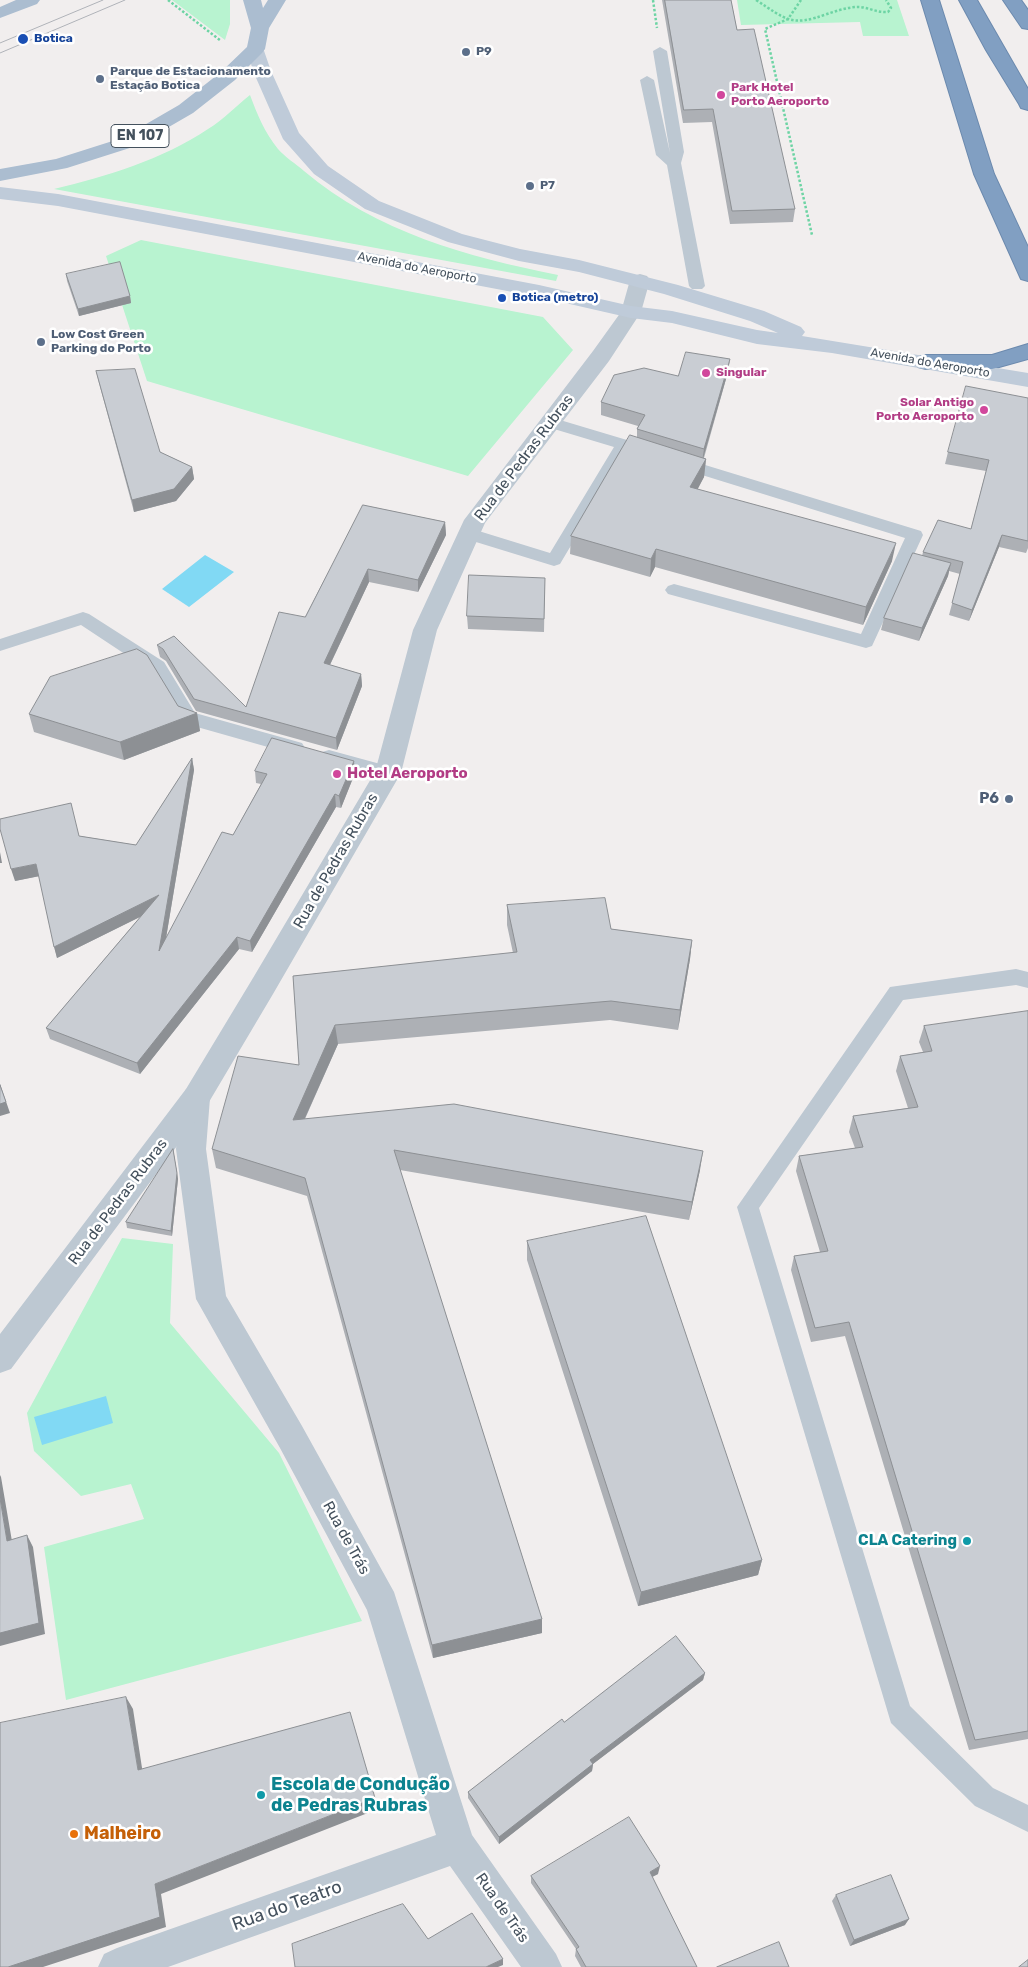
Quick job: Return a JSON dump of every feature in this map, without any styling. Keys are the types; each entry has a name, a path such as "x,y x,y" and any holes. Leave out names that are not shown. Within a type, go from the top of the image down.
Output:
{"highway":[{"path":"930,0 984,174 1026,265"},
{"path":"968,0 995,50 1028,104"},
{"path":"1012,0 1028,24"},
{"path":"926,362 994,361 1028,351"}],"main road":[{"path":"252,0 260,28"},
{"path":"256,49 260,28 277,0"},
{"path":"0,13 26,1"},
{"name":"EN 107","path":"0,175 60,164 129,142 186,109 228,76 256,49"},
{"name":"Avenida do Aeroporto","path":"256,49 265,78 290,134 321,170 372,205 455,238 519,255 640,280 757,316 832,346"},
{"name":"Avenida do Aeroporto","path":"0,193 58,200 539,291 630,312 672,318 757,337 832,346 1028,380"}],"street":[{"name":"Rua de Pedras Rubras","path":"0,1358 196,1098 388,773 425,630 475,520 602,356 630,312 640,280"},
{"name":"Rua de Trás","path":"196,1098 191,1149 211,1298 291,1438 382,1604 457,1845 543,1967"},
{"name":"Rua do Teatro","path":"118,1967 457,1845"}],"lane":[{"path":"660,51 677,152 674,163 697,286"},
{"path":"647,80 663,156 674,163"},
{"path":"550,422 915,534 866,642 674,590"},
{"path":"469,534 554,560 623,445"},
{"path":"0,645 83,618 158,668 190,718 388,773"},
{"path":"1028,980 1016,977 897,993 748,1207 900,1714 984,1797 1028,1818"}],"path":[{"path":"168,0 223,42"},
{"path":"756,0 796,22 808,21 839,10 858,7 879,13 888,12 891,8 886,0"},
{"path":"801,0 788,19 765,29 812,235"}],"green space":[{"path":"172,0 230,0 230,24 225,40"},
{"path":"737,0 897,0 909,36 863,36 860,22 741,25"},
{"path":"250,95 265,130 281,152 332,192 361,210 392,226 457,250 490,260 558,275 556,281 54,189 134,166 172,150 214,125"},
{"path":"141,240 543,317 573,350 468,476 147,381 106,256"},
{"path":"122,1238 173,1244 170,1323 279,1453 362,1621 66,1700 44,1547 144,1519 131,1484 81,1496 34,1451 27,1413"}],"water":[{"path":"205,555 234,572 189,607 162,589"},
{"path":"106,1396 113,1423 42,1445 34,1417"}],"building":[{"name":"Park Hotel Porto Aeroporto","path":"665,0 731,0 737,30 754,29 795,209 732,211 713,109 684,110"},
{"path":"120,262 130,296 78,309 66,274"},
{"path":"686,352 730,359 704,449 637,429 645,415 601,402 614,375 644,368 678,376"},
{"path":"135,369 160,452 192,467 174,489 132,500 96,371"},
{"path":"966,386 1028,398 1028,541 1002,535 972,610 952,603 963,562 923,552 938,520 971,529 989,460 948,452"},
{"path":"630,435 706,459 690,487 896,543 866,607 656,549 651,559 571,536"},
{"path":"363,505 445,522 418,580 368,569 324,663 361,674 336,738 194,699 163,649 157,645 174,636 246,707 279,612 305,617"},
{"path":"913,553 951,563 922,628 884,618"},
{"path":"469,575 545,578 544,619 467,616"},
{"path":"137,649 147,655 178,706 197,713 120,742 29,714 50,677"},
{"path":"272,738 354,761 339,796 335,794 250,941 237,937 137,1063 46,1028 159,895 54,947 36,864 11,869 0,829 0,819 71,803 79,836 136,845 192,758 159,951 222,832 233,835 267,774 255,771"},
{"path":"605,898 611,929 692,940 680,1010 611,1001 335,1025 293,1120 454,1104 703,1151 692,1202 394,1150 542,1619 432,1645 305,1178 212,1149 238,1056 299,1065 293,976 517,952 507,905"},
{"name":"CLA Catering","path":"1028,1011 1028,1731 975,1740 849,1322 815,1328 794,1256 828,1251 799,1156 863,1147 853,1116 918,1107 900,1056 932,1051 924,1026"},
{"path":"0,1085 6,1102 0,1104"},
{"path":"173,1149 177,1173 171,1231 126,1222"},
{"path":"646,1216 762,1560 641,1592 527,1241"},
{"path":"0,1498 7,1541 27,1535 39,1623 0,1633"},
{"path":"676,1636 705,1673 590,1760 593,1764 499,1837 468,1792 562,1719 564,1722"},
{"path":"126,1697 138,1770 350,1712 375,1798 155,1884 160,1917 8,1967 0,1967 0,1723"},
{"path":"629,1817 660,1866 650,1872 697,1967 586,1967 576,1949 579,1947 531,1876"},
{"path":"891,1875 909,1919 854,1940 836,1895"},
{"path":"403,1904 428,1939 472,1913 503,1959 486,1967 295,1967 292,1944"},
{"path":"779,1942 789,1967 717,1967"},
{"path":"1028,1960 1028,1967 1019,1967"}],"tram line":[{"path":"0,43 103,0"},
{"path":"0,53 125,0"}],"place":[{"name":"Botica","path":"23,39"},
{"name":"P9","path":"466,52"},
{"name":"Parque de Estacionamento Estação Botica","path":"100,79"},
{"name":"Park Hotel Porto Aeroporto","path":"721,95"},
{"name":"P7","path":"530,186"},
{"name":"Botica (metro)","path":"502,298"},
{"name":"Low Cost Green Parking do Porto","path":"41,342"},
{"name":"Singular","path":"706,373"},
{"name":"Solar Antigo Porto Aeroporto","path":"984,410"},
{"name":"Hotel Aeroporto","path":"337,774"},
{"name":"P6","path":"1009,799"},
{"name":"CLA Catering","path":"967,1541"},
{"name":"Escola de Condução de Pedras Rubras","path":"261,1795"},
{"name":"Malheiro","path":"74,1834"}]}
